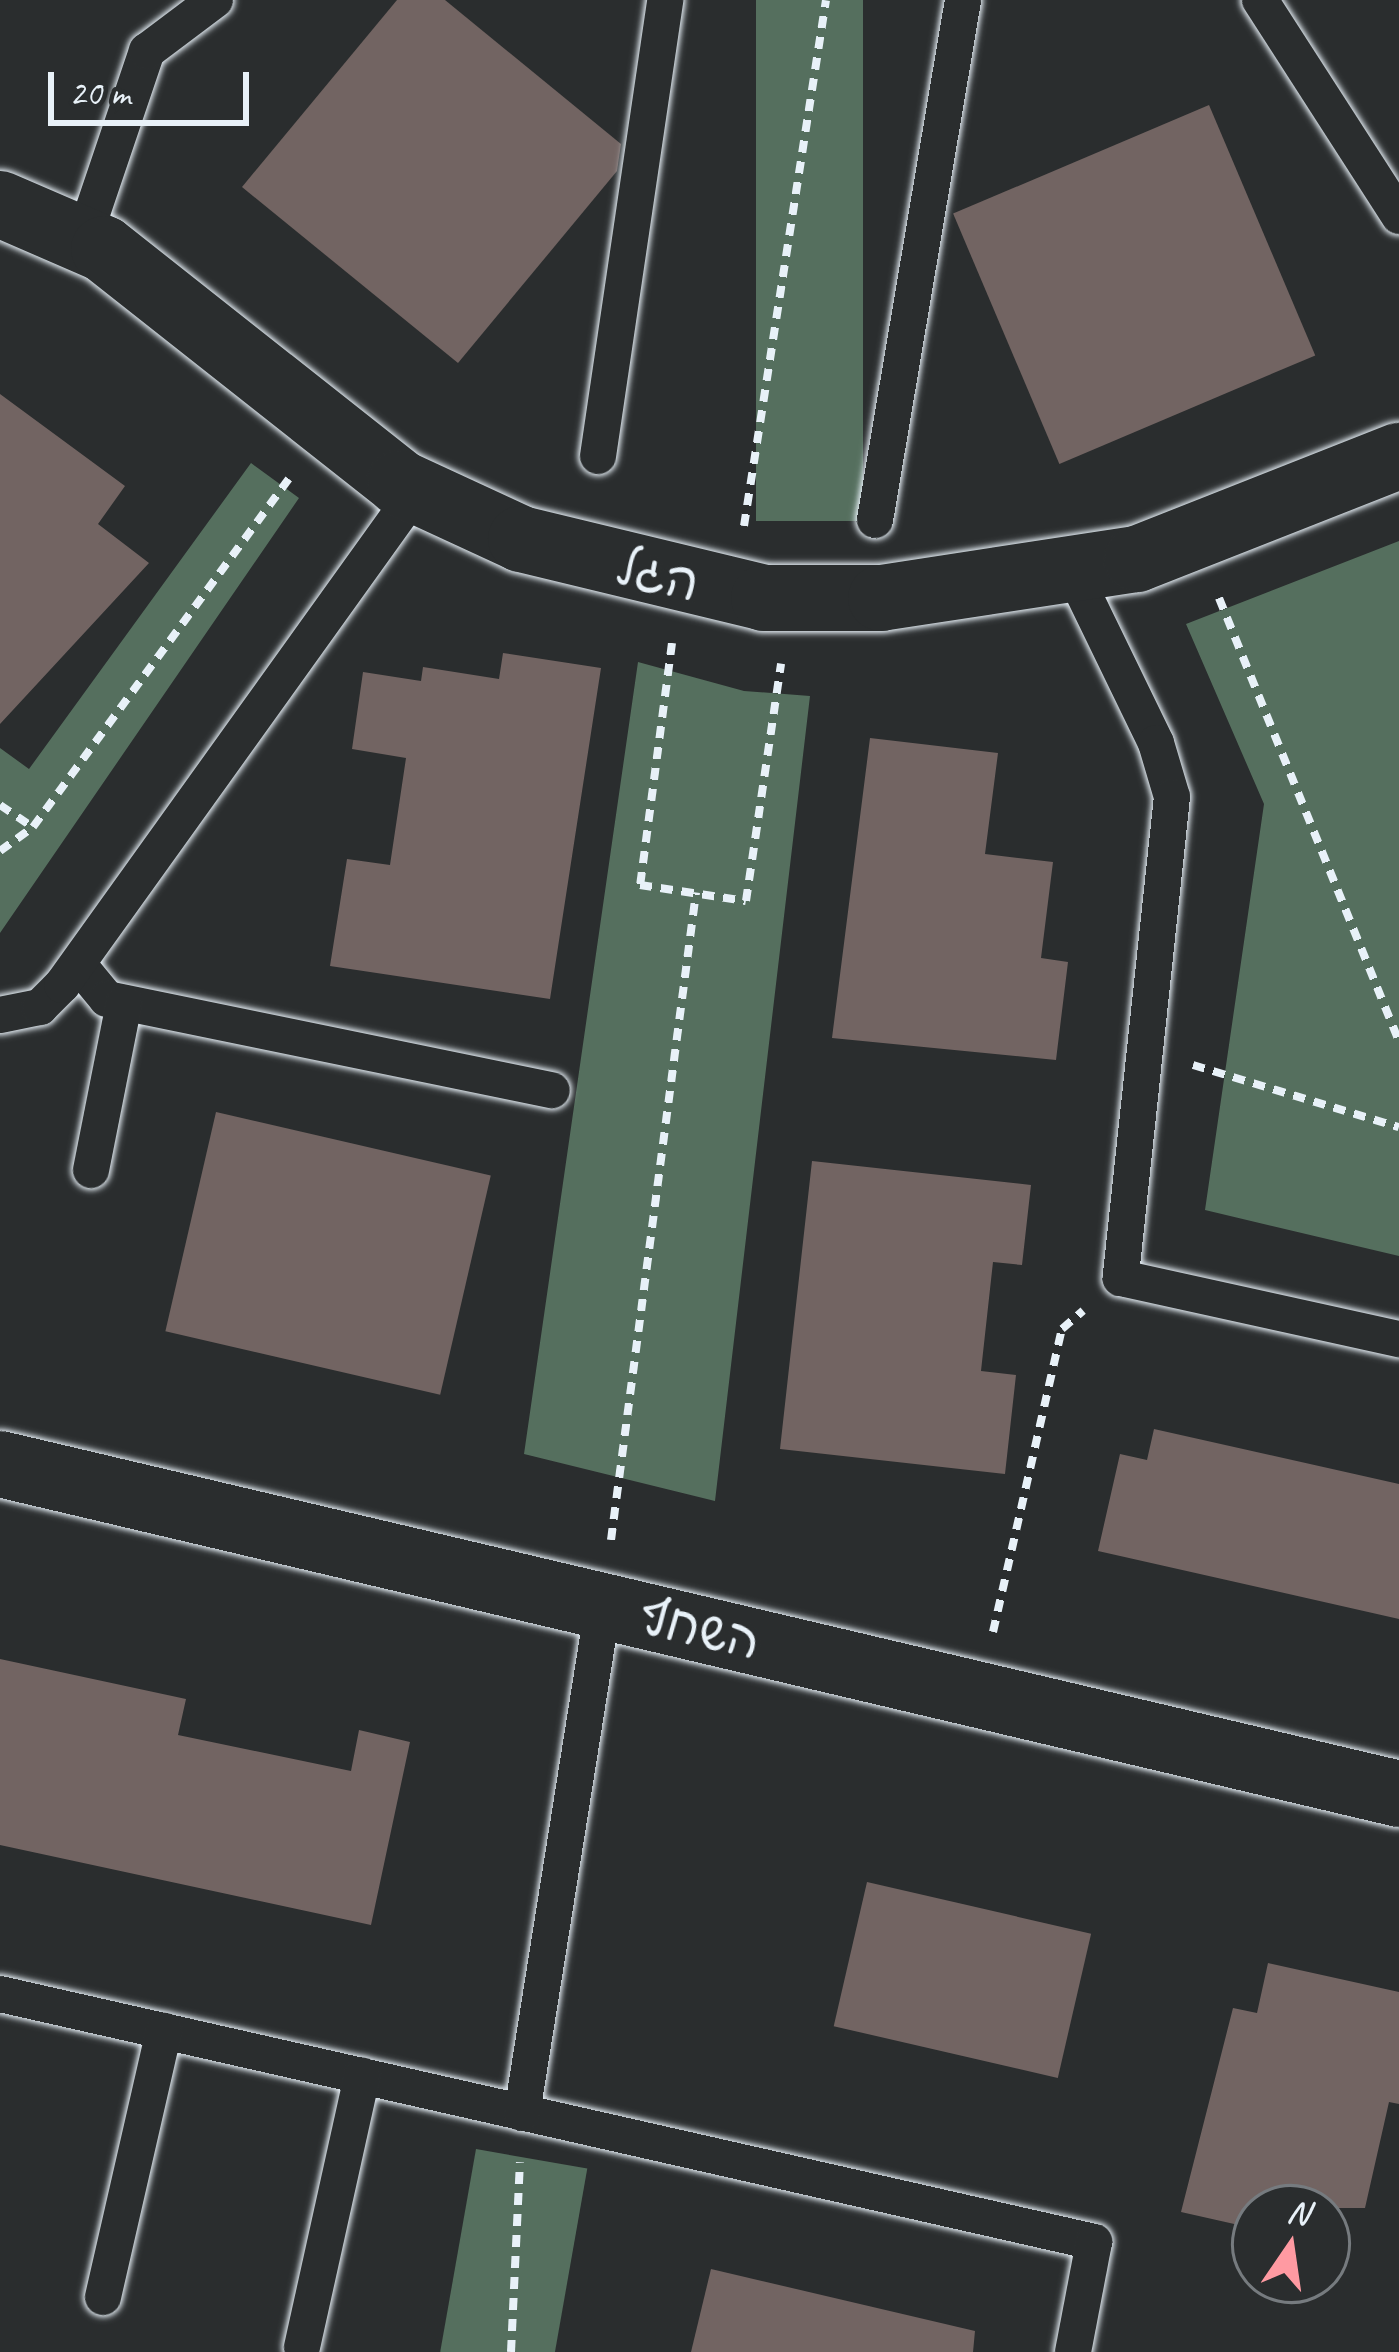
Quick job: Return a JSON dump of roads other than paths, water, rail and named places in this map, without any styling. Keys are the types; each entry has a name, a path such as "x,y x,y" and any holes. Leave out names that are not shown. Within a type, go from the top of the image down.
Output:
{"street":[{"name":"הגל","path":"0,204 83,240 180,304 327,427 417,490 521,539 735,591 881,598 1072,572 1194,536 1399,456"},
{"name":"השחף","path":"0,1464 1399,1794"}],"lane":[{"path":"83,240 147,51 215,0"},
{"path":"598,456 665,0"},
{"path":"875,520 963,0"},
{"path":"1260,0 1399,216"},
{"path":"0,1015 40,1006 78,964 417,490"},
{"path":"1072,572 1156,743 1172,797 1120,1278 1399,1339"},
{"path":"78,964 107,999 552,1090"},
{"path":"91,1170 124,1003"},
{"path":"522,2113 603,1606"},
{"path":"0,1994 1094,2242 1073,2352"},
{"path":"103,2296 164,2031"},
{"path":"302,2347 362,2076"}]}
